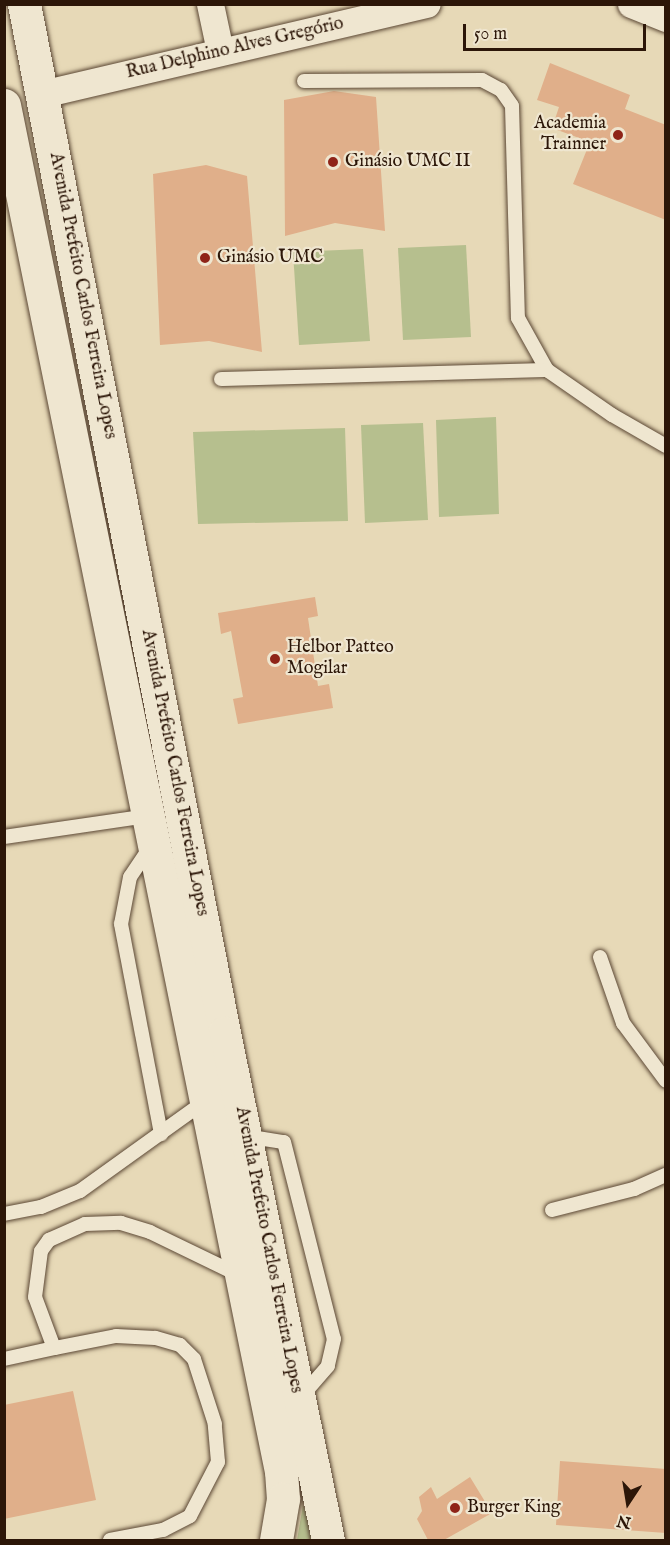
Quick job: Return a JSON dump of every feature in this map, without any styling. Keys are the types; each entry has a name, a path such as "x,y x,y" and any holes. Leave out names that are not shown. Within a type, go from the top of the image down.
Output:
{"main road":[{"name":"Avenida Prefeito Carlos Ferreira Lopes","path":"24,4 245,1136 328,1540"},
{"name":"Avenida Prefeito Carlos Ferreira Lopes","path":"4,105 9,149 208,1099 282,1471 283,1499 276,1540"}],"street":[{"path":"210,4 220,51"},
{"name":"Rua Delphino Alves Gregório","path":"42,94 427,4"},
{"path":"632,4 666,18"}],"lane":[{"path":"304,81 482,80 501,90 512,106 518,318 547,370 612,415 666,446"},
{"path":"221,379 547,370"},
{"path":"4,837 152,829 130,877 121,924 161,1134"},
{"path":"600,957 623,1023 666,1081"},
{"path":"4,1214 41,1207 80,1191 208,1099"},
{"path":"245,1136 284,1142 334,1339 328,1366 298,1400"},
{"path":"552,1210 634,1189 666,1175"},
{"path":"54,1348 35,1297 38,1264 50,1240 85,1224 121,1223 150,1232 244,1277"},
{"path":"4,1359 116,1336 155,1338 180,1345 194,1359 215,1424 218,1462 207,1490 190,1515 163,1530 119,1540"}],"green space":[{"path":"466,245 471,337 403,340 398,248"},
{"path":"363,249 370,341 299,345 293,252"},
{"path":"496,417 499,514 439,517 436,420"},
{"path":"423,423 428,520 365,523 361,425"},
{"path":"345,428 348,521 198,524 193,432"},
{"path":"303,1505 318,1540 297,1540"}],"building":[{"name":"Academia Trainner","path":"550,63 630,95 625,109 666,125 666,220 573,184 590,142 552,128 559,107 537,100"},
{"name":"Ginásio UMC II","path":"334,91 376,97 385,231 335,223 285,236 284,100"},
{"name":"Ginásio UMC","path":"206,165 247,176 262,352 209,341 160,345 153,174"},
{"name":"Helbor Patteo Mogilar","path":"315,597 318,616 308,618 318,686 329,684 333,708 238,724 233,699 243,697 231,631 221,634 218,613"},
{"path":"73,1391 96,1500 4,1519 4,1405"},
{"path":"560,1461 666,1469 666,1533 556,1525"},
{"name":"Burger King","path":"470,1477 492,1513 444,1540 428,1540 417,1519 422,1511 419,1497 431,1487 437,1499"}],"place":[{"name":"Academia Trainner","path":"618,135"},
{"name":"Ginásio UMC II","path":"333,162"},
{"name":"Ginásio UMC","path":"205,258"},
{"name":"Helbor Patteo Mogilar","path":"275,659"},
{"name":"Burger King","path":"455,1508"}]}
